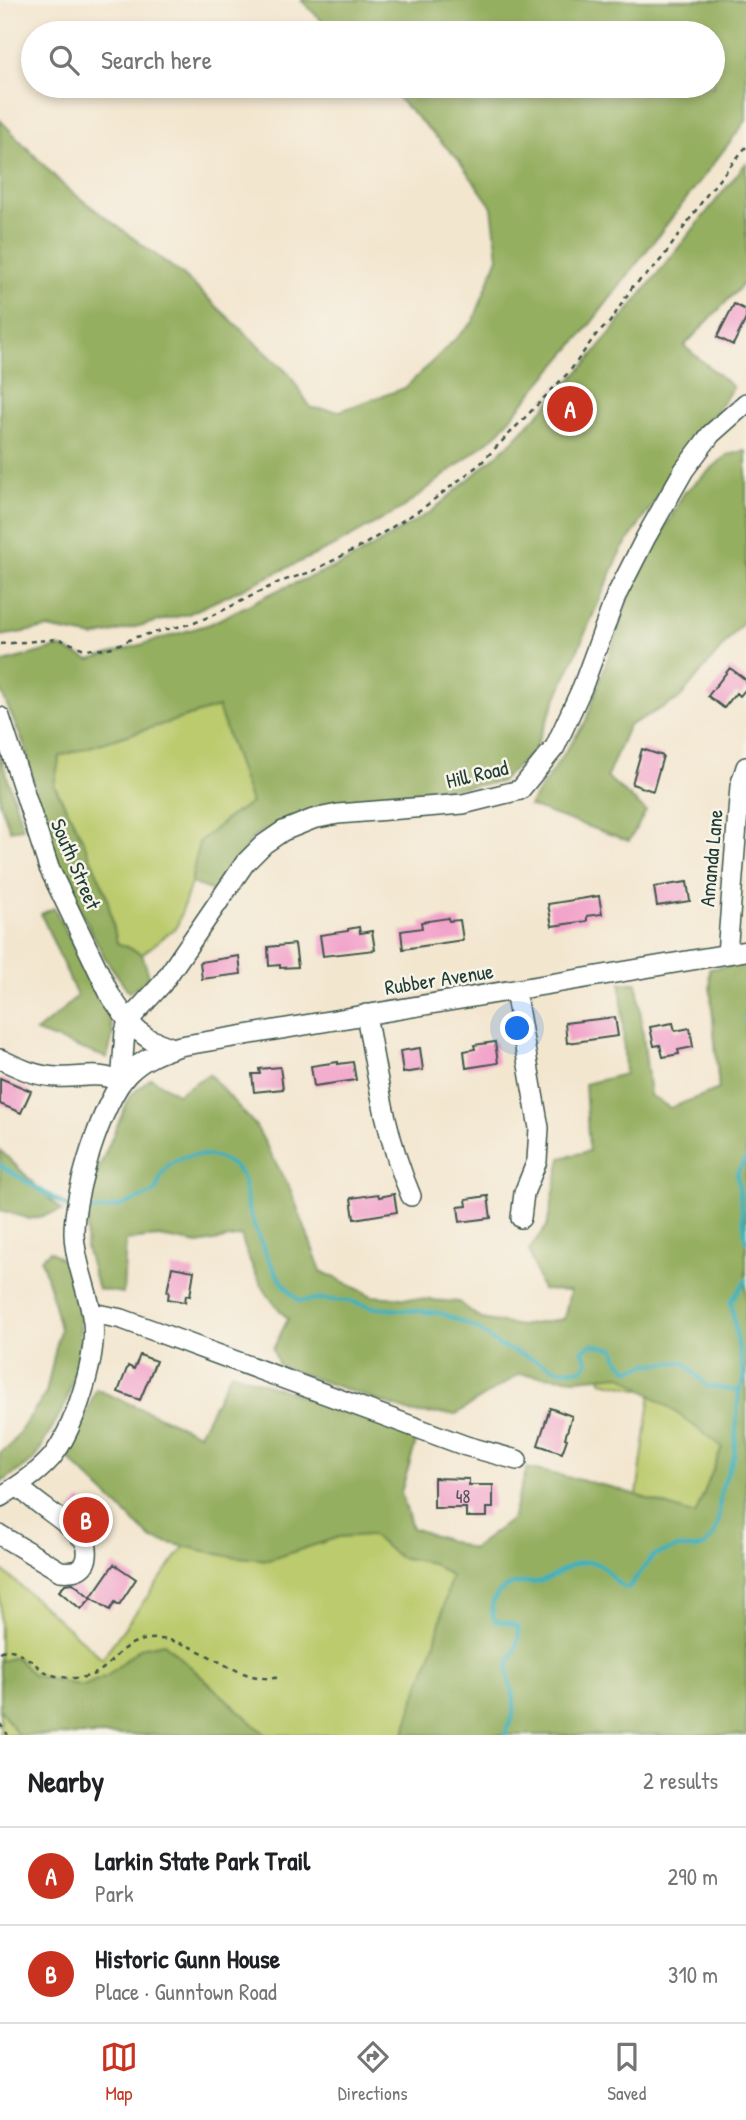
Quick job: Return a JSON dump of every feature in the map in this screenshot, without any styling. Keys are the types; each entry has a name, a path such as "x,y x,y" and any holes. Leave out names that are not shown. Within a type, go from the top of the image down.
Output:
{"street":[{"name":"Hill Road","path":"128,1021 162,984 245,863 264,844 283,831 313,819 338,814 463,804 520,790 555,747 582,688 616,596 684,470 711,435 746,403"},
{"name":"South Street","path":"0,717 49,868 110,995 128,1021 149,1039 173,1048"},
{"name":"Amanda Lane","path":"736,953 740,786 746,766"},
{"name":"Rubber Avenue","path":"121,1083 142,1062 173,1048 736,953"},
{"path":"515,990 539,1128 537,1161 524,1194 522,1218"},
{"path":"366,1014 391,1138 411,1196"},
{"path":"0,1497 18,1486 50,1459 70,1426 83,1388 94,1334 92,1313 76,1247 77,1207 99,1129 114,1092 121,1083 128,1021"},
{"path":"0,1059 28,1073 57,1077 111,1076 121,1083"},
{"path":"92,1313 122,1319 466,1446 517,1460"},
{"path":"0,1535 60,1570 79,1569 86,1561 84,1541 18,1486"}],"path":[{"path":"0,644 59,639 82,648 97,650 194,623 279,582 312,572 365,544 422,508 480,464 569,371 594,336 610,322 634,286 664,256 708,193 746,147"},
{"path":"0,1652 12,1649 42,1671 53,1675 88,1677 101,1672 131,1643 151,1639 173,1641 201,1651 257,1678 270,1680 281,1677"},
{"path":"0,1724 8,1735"}],"green space":[{"path":"301,0 746,0 746,121 585,331 496,435 404,507 336,545 188,614 94,637 47,628 0,636 0,120 65,187 184,276 289,374 311,408 340,411 405,388 473,322 498,257 492,207 457,158 398,98 725,98 725,21 322,21"},
{"path":"746,163 746,281 684,346 733,387 621,551 533,752 500,782 395,795 277,825 254,836 216,892 191,883 199,842 230,816 251,803 218,707 60,756 54,785 79,832 106,893 117,943 142,954 150,979 129,992 105,958 62,875 40,811 24,744 0,689 0,663 59,647 90,660 210,624 276,591 347,562 432,511 513,441 585,365"},
{"path":"746,451 746,619 679,699 628,726 607,777 646,811 629,841 529,806 586,721 631,591 684,493 727,455"},
{"path":"218,707 252,803 230,816 199,842 191,883 177,927 142,954 117,943 106,893 79,832 54,785 59,756"},
{"path":"0,754 23,828 10,830 0,803"},
{"path":"54,908 110,1017 113,1034 107,1058 36,1032 77,996 41,914"},
{"path":"746,963 746,1735 404,1735 435,1643 451,1576 432,1563 399,1557 371,1535 339,1537 269,1560 227,1556 152,1539 69,1459 96,1389 199,1434 231,1372 418,1436 401,1492 412,1528 472,1549 512,1519 527,1468 615,1488 695,1515 722,1447 621,1375 576,1379 520,1374 456,1414 413,1413 279,1366 273,1349 288,1319 259,1281 241,1236 198,1244 159,1237 126,1240 123,1293 98,1289 86,1248 88,1205 98,1170 130,1096 151,1078 177,1094 209,1074 256,1126 291,1191 321,1271 372,1296 459,1302 481,1319 520,1326 564,1319 570,1291 542,1290 529,1250 547,1226 561,1158 589,1151 585,1084 625,1074 621,983 637,983 650,1095 670,1108 719,1089 709,969"},
{"path":"746,964 746,1735 0,1735 0,1568 102,1658 237,1475 621,1613 651,1392 601,1381 566,1182 725,1163 709,969"},
{"path":"0,1150 62,1211 30,1219 0,1210"},
{"path":"50,1251 70,1265 80,1307 80,1353 66,1403 34,1460 0,1483 0,1452 10,1446 46,1393 60,1329 41,1259"},
{"path":"164,1643 266,1735 18,1735 0,1709 0,1661 16,1657 33,1675 83,1686 107,1676 140,1648"}],"building":[{"path":"734,304 746,310 746,319 733,345 717,337"},
{"path":"730,668 746,680 746,689 740,696 736,693 724,708 708,696"},
{"path":"642,749 663,756 653,791 632,784"},
{"path":"687,882 690,901 657,906 654,887"},
{"path":"599,896 602,914 587,916 587,921 552,926 548,904"},
{"path":"448,918 449,921 460,920 463,940 403,949 401,931 422,928 421,922"},
{"path":"359,927 360,933 372,931 375,950 323,956 320,935"},
{"path":"295,944 298,967 269,966 268,947"},
{"path":"239,956 241,974 202,979 200,962"},
{"path":"615,1017 618,1036 567,1043 565,1023"},
{"path":"673,1023 675,1031 690,1028 693,1047 678,1050 679,1054 663,1057 660,1045 654,1046 650,1027"},
{"path":"495,1042 498,1063 466,1068 464,1051 475,1049 474,1045"},
{"path":"420,1048 423,1070 403,1073 400,1051"},
{"path":"353,1062 356,1080 314,1086 311,1066"},
{"path":"280,1067 283,1089 254,1092 252,1074 260,1074 259,1069"},
{"path":"0,1078 31,1091 21,1113 0,1104"},
{"path":"378,1194 379,1197 394,1194 397,1212 354,1219 351,1198"},
{"path":"488,1196 491,1218 460,1222 458,1207 467,1206 466,1199"},
{"path":"172,1267 194,1271 190,1296 186,1295 185,1302 168,1299"},
{"path":"140,1355 156,1361 140,1400 118,1392 128,1366 134,1369"},
{"path":"550,1408 572,1416 562,1453 538,1445"},
{"path":"434,1478 469,1479 469,1485 493,1485 493,1508 487,1508 487,1517 466,1517 466,1508 434,1508"},
{"path":"80,1500 106,1519 95,1536 71,1512"},
{"path":"114,1564 136,1579 119,1605 115,1602 110,1610 91,1597"},
{"path":"73,1583 91,1598 81,1609 59,1591 65,1584"}],"waterway":[{"path":"746,1017 746,1022"},
{"path":"80,1209 100,1210 137,1200 155,1192 163,1172 170,1164 190,1156 212,1156 232,1165 241,1175 248,1208 262,1246 274,1270 299,1301 349,1301 375,1308 441,1313 478,1329 498,1345 559,1370 582,1369 588,1362 582,1351 591,1344 615,1349 618,1360 629,1370 648,1364 684,1362 707,1386 739,1391"},
{"path":"746,1159 737,1173 746,1241"},
{"path":"0,1165 66,1206 72,1207"},
{"path":"505,1735 514,1704 508,1675 518,1627 495,1621 492,1607 500,1591 520,1583 548,1579 581,1562 601,1566 617,1582 628,1588 653,1556 675,1548 705,1546 714,1534 718,1523 721,1490 734,1456 739,1391 744,1379 731,1302 746,1280"}],"place":[{"name":"Larkin State Park Trail","path":"570,409"},
{"name":"Historic Gunn House","path":"86,1520"}]}
